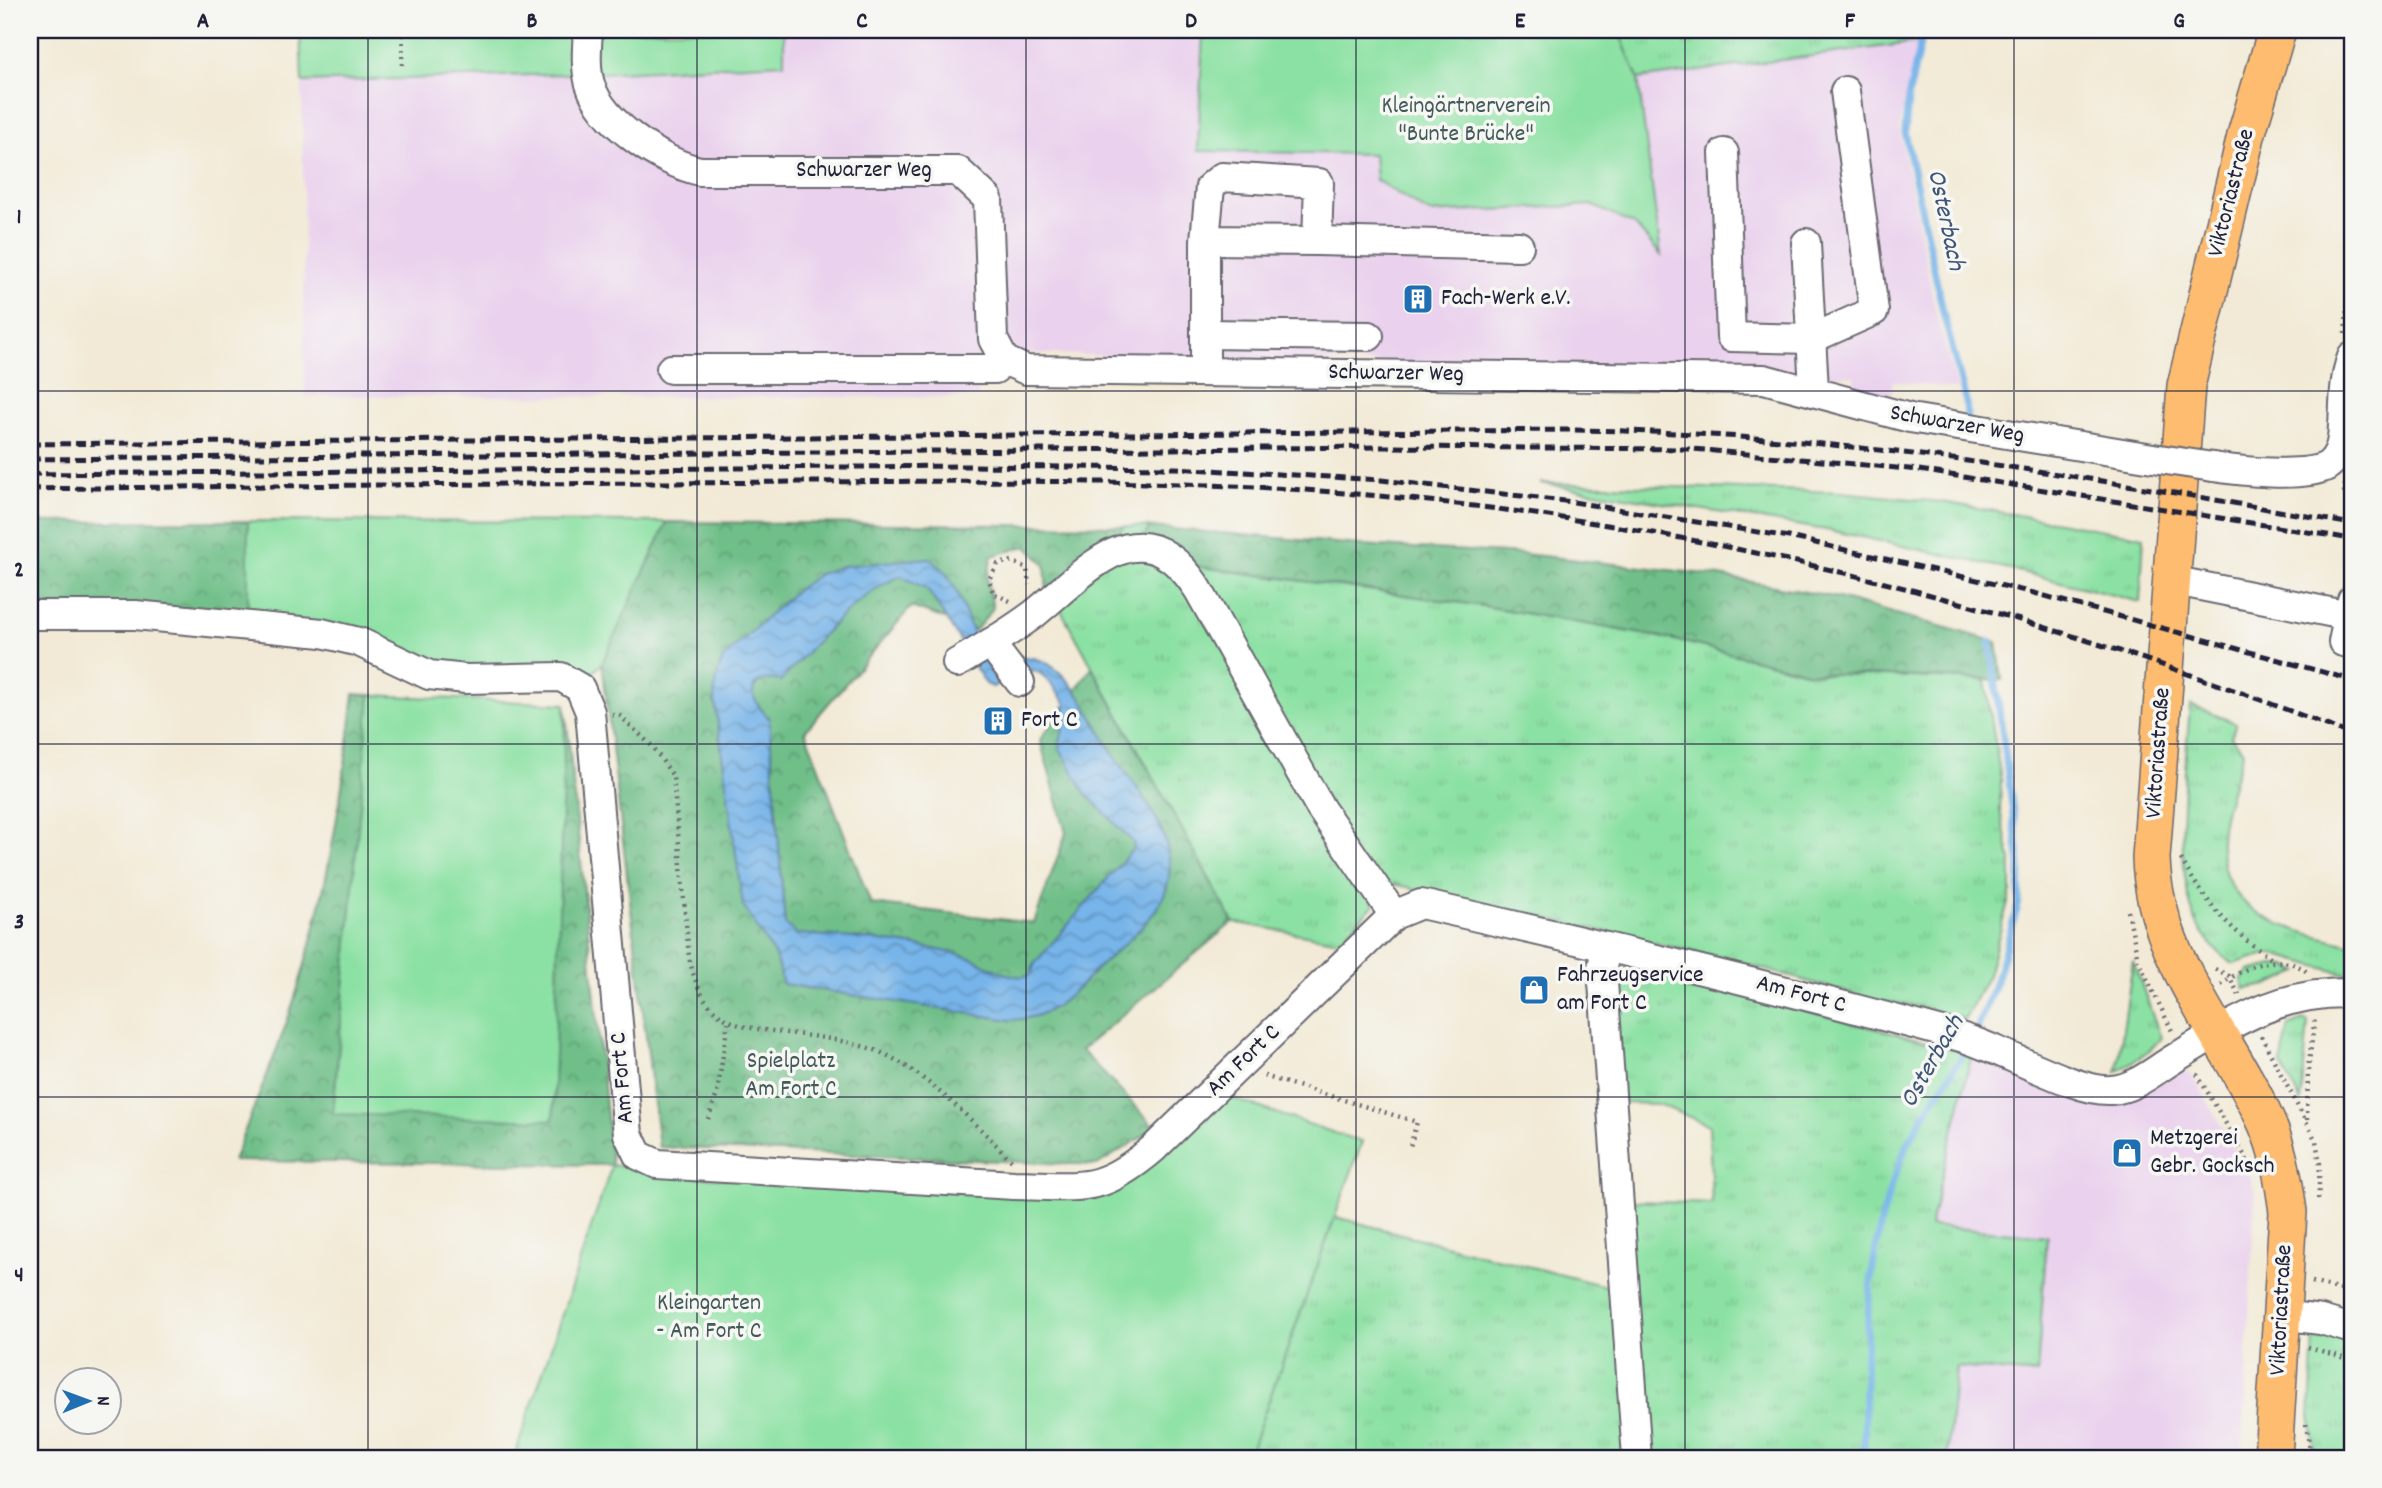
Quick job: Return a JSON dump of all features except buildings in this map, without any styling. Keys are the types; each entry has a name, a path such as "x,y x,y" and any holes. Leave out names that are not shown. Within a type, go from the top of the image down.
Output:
{"main road":[{"name":"Viktoriastraße","path":"2273,1458 2288,1212 2283,1177 2267,1126 2190,989 2159,914 2152,880 2186,386 2247,132 2277,30"}],"street":[{"name":"Schwarzer Weg","path":"587,30 589,82 596,97 644,146 683,167 700,171 958,171 988,200 993,338 1004,360 1026,370 1764,379 1814,390 1853,404 1910,418 2213,467 2284,471 2313,470 2328,465 2336,457 2342,441 2346,372 2352,357"},
{"path":"1724,153 1731,337 1811,340 1874,311 1845,92"},
{"path":"1205,372 1205,240 1210,187 1222,177 1319,183 1317,241"},
{"path":"1205,240 1519,246"},
{"path":"1806,243 1814,390"},
{"path":"1205,334 1369,336"},
{"path":"671,369 995,369 1004,360"},
{"path":"957,663 999,659 1026,607 1119,549 1153,549 1177,561 1198,589 1321,809 1394,915"},
{"path":"2171,580 2351,608 2343,642 2352,644"},
{"path":"30,615 135,615 322,633 359,642 429,675 466,679 561,677 580,688 592,725"},
{"name":"Am Fort C","path":"592,725 628,1134 638,1155 657,1164 1021,1185 1086,1185 1117,1176 1154,1148 1394,915 1421,904 1606,947 1969,1039 2076,1083 2101,1090 2113,1091 2136,1082 2258,1009 2339,993"},
{"path":"1606,947 1602,968 1637,1458"},
{"path":"2281,1315 2321,1320 2352,1329"}],"path":[{"path":"402,30 402,65"},
{"path":"2352,241 2345,334 2352,339"},
{"path":"2345,488 2344,491 2352,495"},
{"path":"1012,561 1027,569 1030,584 1026,607 1007,602 993,593 989,579 998,564 1012,561"},
{"path":"592,725 620,716 652,746 673,776 694,980 711,1010 728,1022 870,1048 899,1063 941,1093 1005,1153 1020,1169 1021,1185"},
{"path":"2178,853 2200,892 2219,917 2244,940 2274,960 2305,969 2339,993 2312,1024 2307,1121"},
{"path":"2230,976 2274,960"},
{"path":"708,1119 717,1094 728,1022"},
{"path":"2184,1052 2252,1170"},
{"path":"1243,1062 1250,1071 1416,1122 1409,1150"},
{"path":"2312,1282 2352,1293"},
{"path":"2308,1347 2352,1360"}],"shaded area":[{"path":"784,30 1203,30 1198,151 1375,154 1429,213 1592,205 1635,225 1661,253 1638,79 1917,42 1899,128 1938,323 1958,389 1893,381 1890,399 1853,394 1854,376 979,352 978,397 305,396 302,82 600,73 784,63"},
{"path":"1972,1054 2121,1100 2182,1073 2187,1072 2193,1076 2249,1173 2255,1192 2242,1458 1947,1458 1956,1367 2047,1237 1930,1226"}],"green space":[{"path":"300,30 784,30 784,63 600,73 302,82"},
{"name":"Kleingärtnerverein \"Bunte Brücke\"","path":"1203,30 1618,30 1638,79 1661,255 1635,225 1592,205 1429,213 1376,180 1374,154 1198,151"},
{"path":"1618,30 1926,30 1917,42 1638,79"},
{"path":"1540,483 1841,492 1942,502 2144,537 2140,602 2009,569 1838,532"},
{"path":"248,521 248,614 30,611 30,522"},
{"path":"248,521 667,522 602,663 584,683 465,675 248,614"},
{"name":"Spielplatz Am Fort C","path":"667,522 1125,526 1047,593 1045,564 1026,546 992,556 987,579 993,608 976,630 911,607 805,731 871,904 1034,923 1066,833 1040,740 1092,667 1233,922 1081,1050 1156,1128 1097,1165 659,1147 602,663"},
{"path":"1125,526 1149,527 1136,558 1484,606 1671,639 1810,673 1985,680 2001,780 2000,811 2011,860 2011,891 1988,975 1965,1019 1907,1004 1877,1001 1739,962 1394,884 1339,941 1233,922 1051,592"},
{"path":"1149,527 1360,545 1524,554 1714,575 1839,598 1997,642 2002,680 1810,673 1671,639 1484,606 1136,558"},
{"path":"354,694 370,695 333,1113 553,1120 565,704 612,1165 233,1161 285,1027 310,946 329,863"},
{"path":"370,695 565,704 553,1120 333,1114"},
{"path":"2190,705 2236,723 2231,737 2243,751 2227,806 2221,840 2223,867 2232,887 2246,904 2263,916 2284,926 2352,945 2352,976 2270,953 2233,964 2216,950 2202,933 2192,911 2183,854 2182,822"},
{"path":"2133,961 2161,1038 2149,1051 2117,1072"},
{"path":"1629,964 1972,1054 1930,1226 2047,1236 2037,1374 1956,1367 1947,1458 1248,1458 1335,1217 1617,1289 1610,1200 1712,1204 1709,1125 1658,1104 1620,1103 1616,976"},
{"path":"2274,965 2287,966 2299,972 2268,985 2244,989 2242,980 2249,971"},
{"path":"2303,1020 2308,1022 2301,1102 2281,1064 2289,1026"},
{"name":"Kleingarten - Am Fort C","path":"1228,1097 1362,1142 1248,1458 514,1458 612,1165 701,1177 1067,1196 1114,1193"},
{"path":"2314,1335 2352,1339 2352,1458 2316,1458 2310,1416"}],"water":[{"path":"928,558 947,574 979,645 967,652 927,589 901,576 884,584 852,607 781,681 761,681 755,684 753,689 757,703 769,718 785,924 797,934 924,947 965,956 1014,976 1030,975 1035,963 1134,848 1133,842 1085,793 1059,747 1066,715 1065,702 1039,673 1026,670 1018,673 1014,656 1041,660 1069,682 1153,812 1167,847 1170,865 1164,895 1149,919 1059,1004 1025,1019 1010,1020 783,984 775,956 743,906 714,695 724,657 793,593 819,574 842,566"},
{"path":"982,655 993,673 1001,668 1008,677 993,687 986,684 971,661"}],"waterway":[{"name":"Osterbach","path":"1923,30 1908,99 1905,132 1944,316 1966,401 1967,418"},
{"name":"Osterbach","path":"1975,1034 1996,981 2019,902 2020,864 1990,642"},
{"name":"Osterbach","path":"1864,1458 1866,1342 1873,1264 1880,1226 1890,1189 1910,1139 1968,1047"}],"railway":[{"path":"30,444 1571,430 1669,433 1866,448 2158,490 2352,524"},
{"path":"30,459 1383,447 1693,449 1919,470 2352,539"},
{"path":"30,474 968,466 1175,468 1381,480 1573,502 1789,537 2034,593 2352,680"},
{"path":"30,489 1016,481 1162,483 1379,496 1504,510 1628,529 1751,552 1874,580 2115,650 2234,690 2352,735"}],"place":[{"name":"Fach-Werk e.V.","path":"1418,299"},
{"name":"Fort C","path":"998,721"},
{"name":"Fahrzeugservice am Fort C","path":"1534,990"},
{"name":"Metzgerei Gebr. Gocksch","path":"2127,1153"}]}
